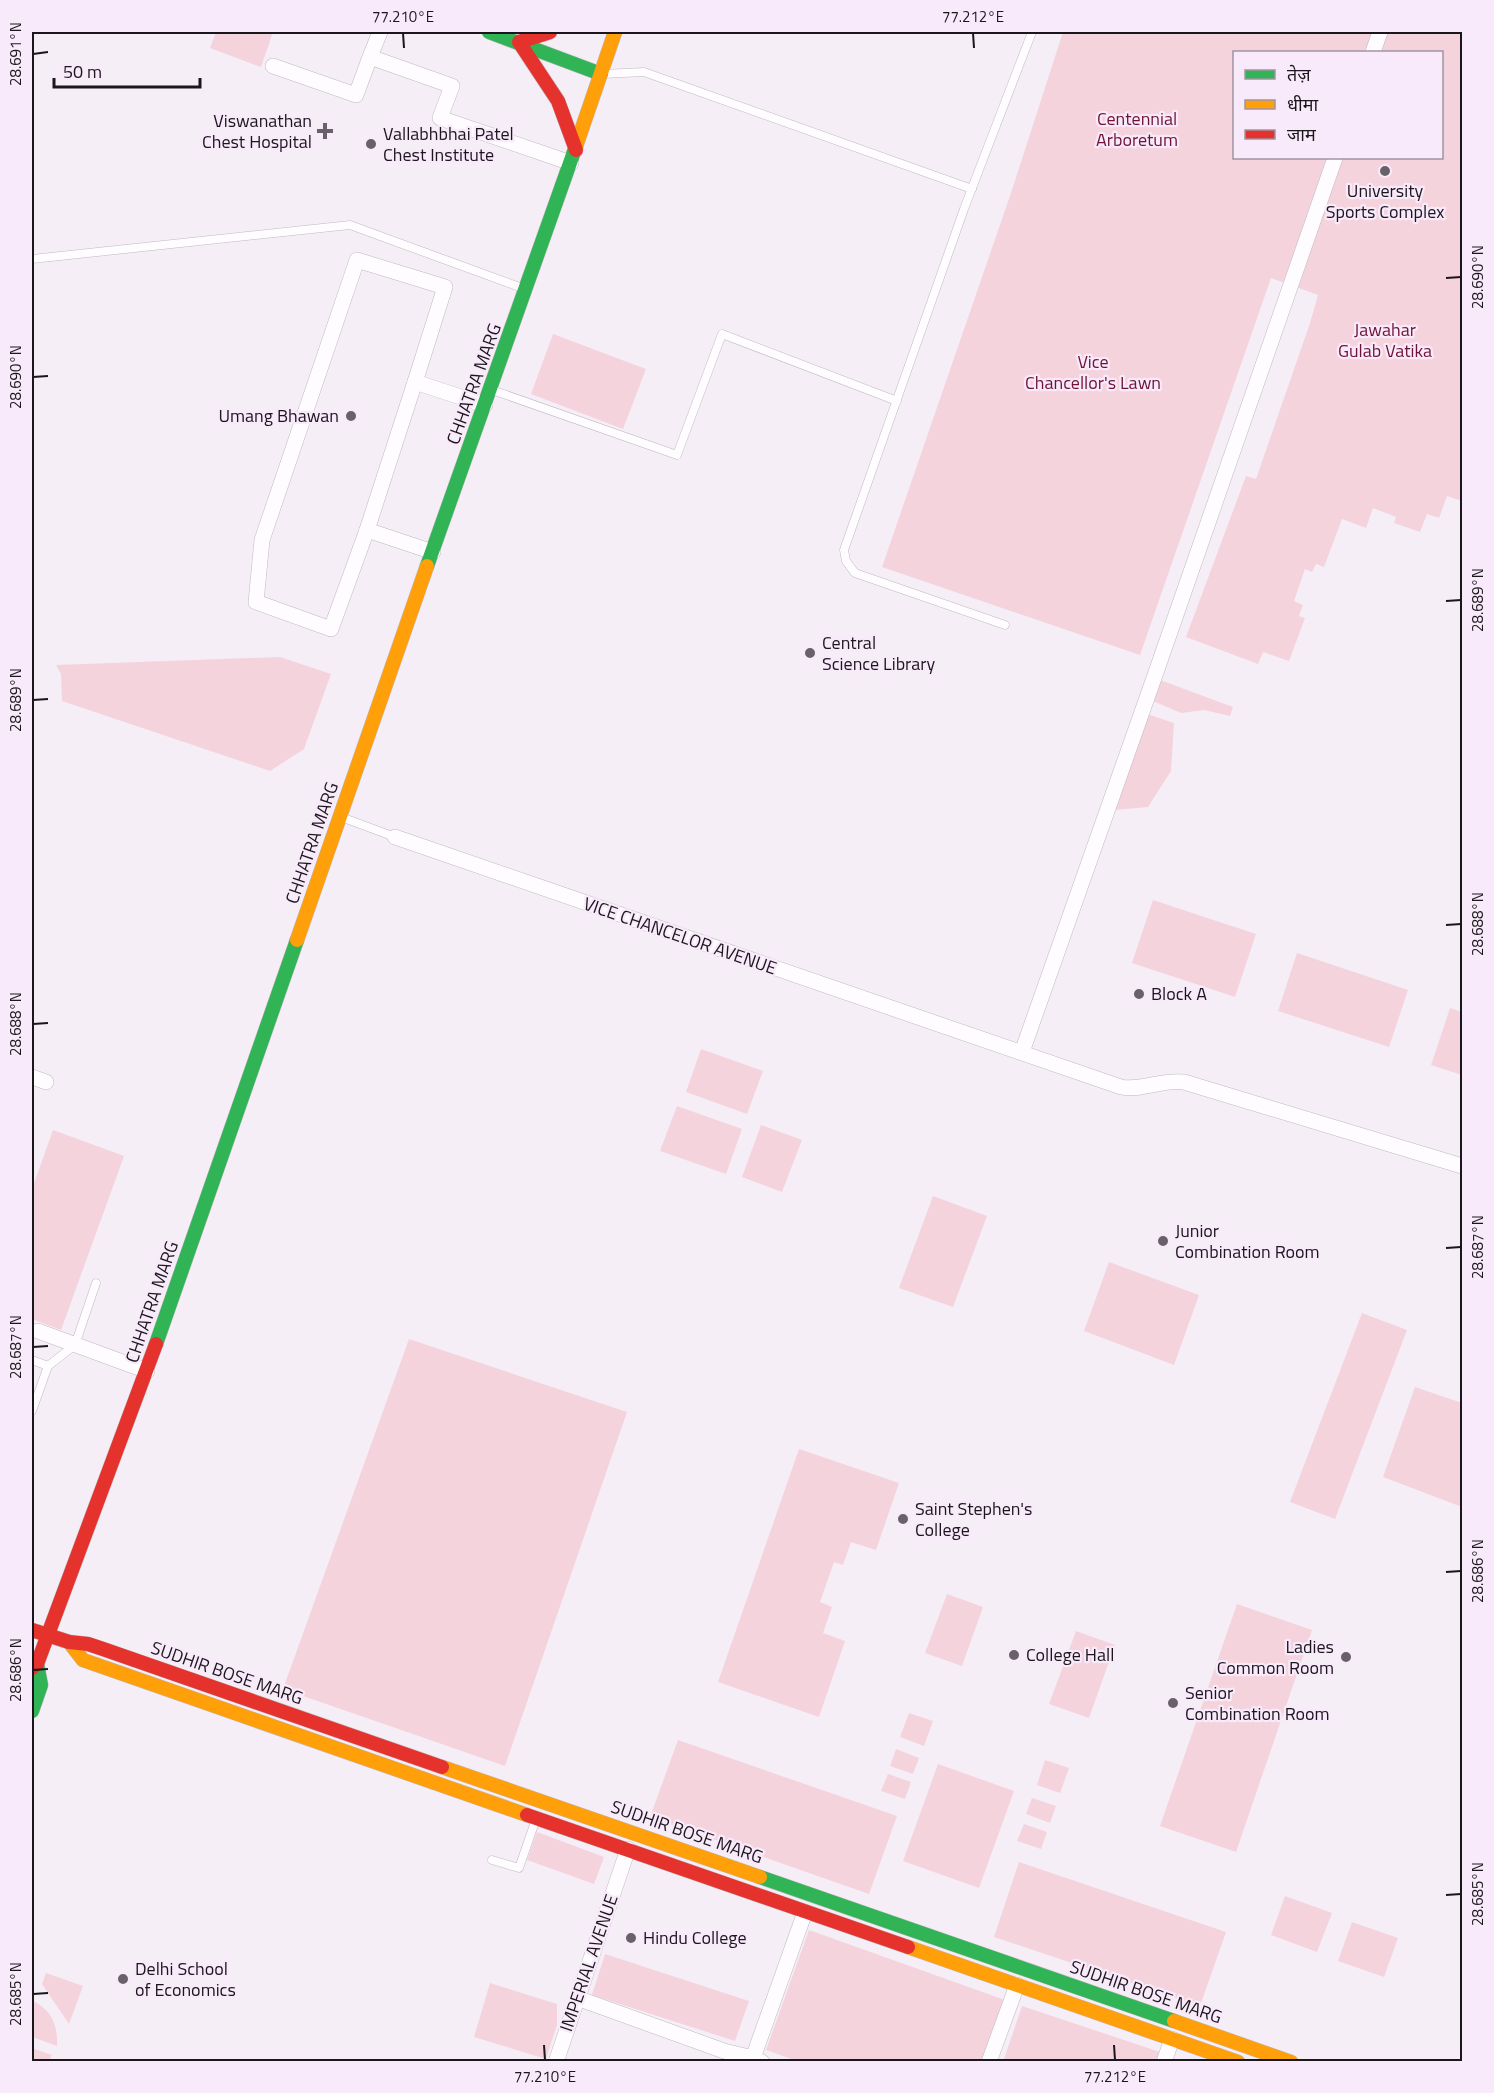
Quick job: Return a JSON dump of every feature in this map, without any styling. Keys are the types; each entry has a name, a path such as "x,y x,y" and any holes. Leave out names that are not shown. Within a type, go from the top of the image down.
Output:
{"street":[{"path":"273,66 356,95 380,32"},
{"path":"489,32 601,74"},
{"path":"519,42 550,32"},
{"name":"CHHATRA MARG","path":"32,1711 41,1685 34,1666 147,1371 339,816 527,289 615,32"},
{"path":"1372,51 1380,32"},
{"path":"519,42 558,101 573,157"},
{"path":"370,57 452,86 440,118 573,157"},
{"path":"1022,1052 1335,159"},
{"path":"357,260 445,287 366,530 331,629 256,602 262,540 357,260"},
{"path":"415,382 485,405"},
{"path":"366,530 433,552"},
{"name":"VICE CHANCELOR AVENUE","path":"394,837 1121,1087 1132,1088 1171,1081 1184,1082 1462,1166"},
{"path":"38,1331 147,1371"},
{"name":"SUDHIR BOSE MARG","path":"32,1630 69,1642 104,1649 1291,2061"},
{"name":"SUDHIR BOSE MARG","path":"69,1642 83,1660 537,1818 625,1857 805,1912 1238,2061"},
{"name":"IMPERIAL AVENUE","path":"556,2061 625,1857"},
{"path":"577,1998 724,2051 758,2060 805,1912"},
{"path":"989,2061 1017,1984"},
{"path":"1164,2061 1172,2039"}],"lane":[{"path":"1005,625 855,573 846,561 844,550 972,189 1032,32"},
{"path":"601,74 644,72 972,189"},
{"path":"32,259 350,225 527,289"},
{"path":"491,390 677,455 722,334 897,401"},
{"name":"VICE CHANCELOR AVENUE","path":"339,816 394,837"},
{"path":"32,1412 48,1366 75,1345 96,1284"},
{"path":"32,1360 48,1366"},
{"path":"492,1860 519,1868 537,1818"}],"green space":[{"path":"216,32 273,32 261,67 210,48"},
{"path":"1063,32 1462,32 1462,501 1447,496 1439,518 1427,514 1420,532 1394,523 1396,517 1373,508 1366,528 1342,519 1324,567 1316,564 1312,572 1305,569 1294,601 1303,605 1299,616 1305,618 1289,661 1263,652 1258,664 1186,637 1246,476 1256,479 1318,295 1271,278 1140,655 882,567 1012,190"},
{"path":"553,334 646,369 623,429 531,394"},
{"path":"280,657 331,674 304,749 270,771 62,701 61,674 56,665"},
{"path":"1160,680 1233,707 1230,716 1204,710 1181,713 1153,701"},
{"path":"1147,714 1174,723 1171,771 1148,807 1115,810"},
{"path":"1153,900 1256,934 1235,997 1132,963"},
{"path":"1297,953 1408,990 1389,1047 1278,1011"},
{"path":"1450,1008 1462,1012 1462,1075 1431,1065"},
{"path":"701,1049 763,1071 747,1114 686,1092"},
{"path":"677,1106 742,1129 726,1174 660,1151"},
{"path":"761,1125 802,1140 782,1192 742,1177"},
{"path":"53,1130 124,1156 61,1330 32,1319 32,1189"},
{"path":"933,1196 987,1216 953,1307 899,1288"},
{"path":"1109,1262 1199,1295 1174,1365 1084,1331"},
{"path":"1362,1313 1407,1330 1335,1519 1290,1502"},
{"path":"409,1339 627,1412 505,1766 283,1689"},
{"path":"1415,1387 1462,1403 1462,1507 1383,1477"},
{"path":"799,1449 899,1483 876,1550 851,1542 843,1565 834,1562 820,1602 832,1607 823,1633 845,1641 819,1717 718,1682"},
{"path":"947,1594 983,1607 962,1666 925,1653"},
{"path":"1237,1604 1312,1630 1236,1852 1160,1826"},
{"path":"1076,1631 1115,1645 1089,1718 1049,1704"},
{"path":"909,1713 933,1721 924,1746 900,1737"},
{"path":"678,1740 897,1816 869,1894 650,1817"},
{"path":"896,1749 919,1758 913,1774 890,1766"},
{"path":"1045,1760 1069,1768 1060,1793 1037,1785"},
{"path":"938,1764 1014,1791 979,1888 903,1861"},
{"path":"888,1774 911,1782 905,1799 881,1791"},
{"path":"1032,1798 1056,1806 1050,1823 1026,1814"},
{"path":"1024,1824 1047,1832 1041,1849 1017,1841"},
{"path":"537,1832 604,1857 594,1884 527,1860"},
{"path":"1019,1862 1226,1932 1200,2006 994,1937"},
{"path":"1285,1896 1332,1913 1317,1952 1271,1935"},
{"path":"1352,1922 1398,1938 1384,1977 1338,1961"},
{"path":"809,1930 1005,2000 983,2061 800,2062 766,2050"},
{"path":"605,1954 749,2001 735,2041 592,1995"},
{"path":"46,1973 83,1986 69,2024 42,1984"},
{"path":"490,1983 557,2004 557,2025 546,2059 474,2037"},
{"path":"33,2001 45,2009 52,2019 55,2025 57,2046 32,2037"},
{"path":"1022,2006 1160,2052 1157,2061 1003,2062"},
{"path":"32,2048 52,2055 49,2061 32,2061"}],"traffic: fast":[{"path":"489,32 601,74"},
{"path":"427,566 576,146"},
{"path":"156,1344 297,940"},
{"path":"32,1711 41,1685 37,1664"},
{"path":"760,1877 1174,2021"}],"traffic: slow":[{"path":"576,146 615,32"},
{"path":"297,940 427,566"},
{"path":"69,1642 83,1660 527,1815"},
{"path":"442,1767 760,1877"},
{"path":"908,1947 1238,2062"},
{"path":"1174,2021 1291,2062"}],"traffic: jam":[{"path":"550,32 519,42 558,101 576,150"},
{"path":"32,1668 37,1664 156,1344"},
{"path":"32,1630 69,1642 88,1644 103,1649 442,1767"},
{"path":"527,1815 908,1947"}],"place":[{"name":"Viswanathan Chest Hospital","path":"325,131"},
{"name":"Vallabhbhai Patel Chest Institute","path":"371,144"},
{"name":"University Sports Complex","path":"1385,171"},
{"name":"Umang Bhawan","path":"351,416"},
{"name":"Central Science Library","path":"810,653"},
{"name":"Block A","path":"1139,994"},
{"name":"Junior Combination Room","path":"1163,1241"},
{"name":"Saint Stephen's College","path":"903,1519"},
{"name":"College Hall","path":"1014,1655"},
{"name":"Ladies Common Room","path":"1346,1657"},
{"name":"Senior Combination Room","path":"1173,1703"},
{"name":"Hindu College","path":"631,1938"},
{"name":"Delhi School of Economics","path":"123,1979"}],"park label":[{"name":"Centennial Arboretum","path":"1137,129"},
{"name":"Jawahar Gulab Vatika","path":"1385,340"},
{"name":"Vice Chancellor's Lawn","path":"1093,372"}]}
